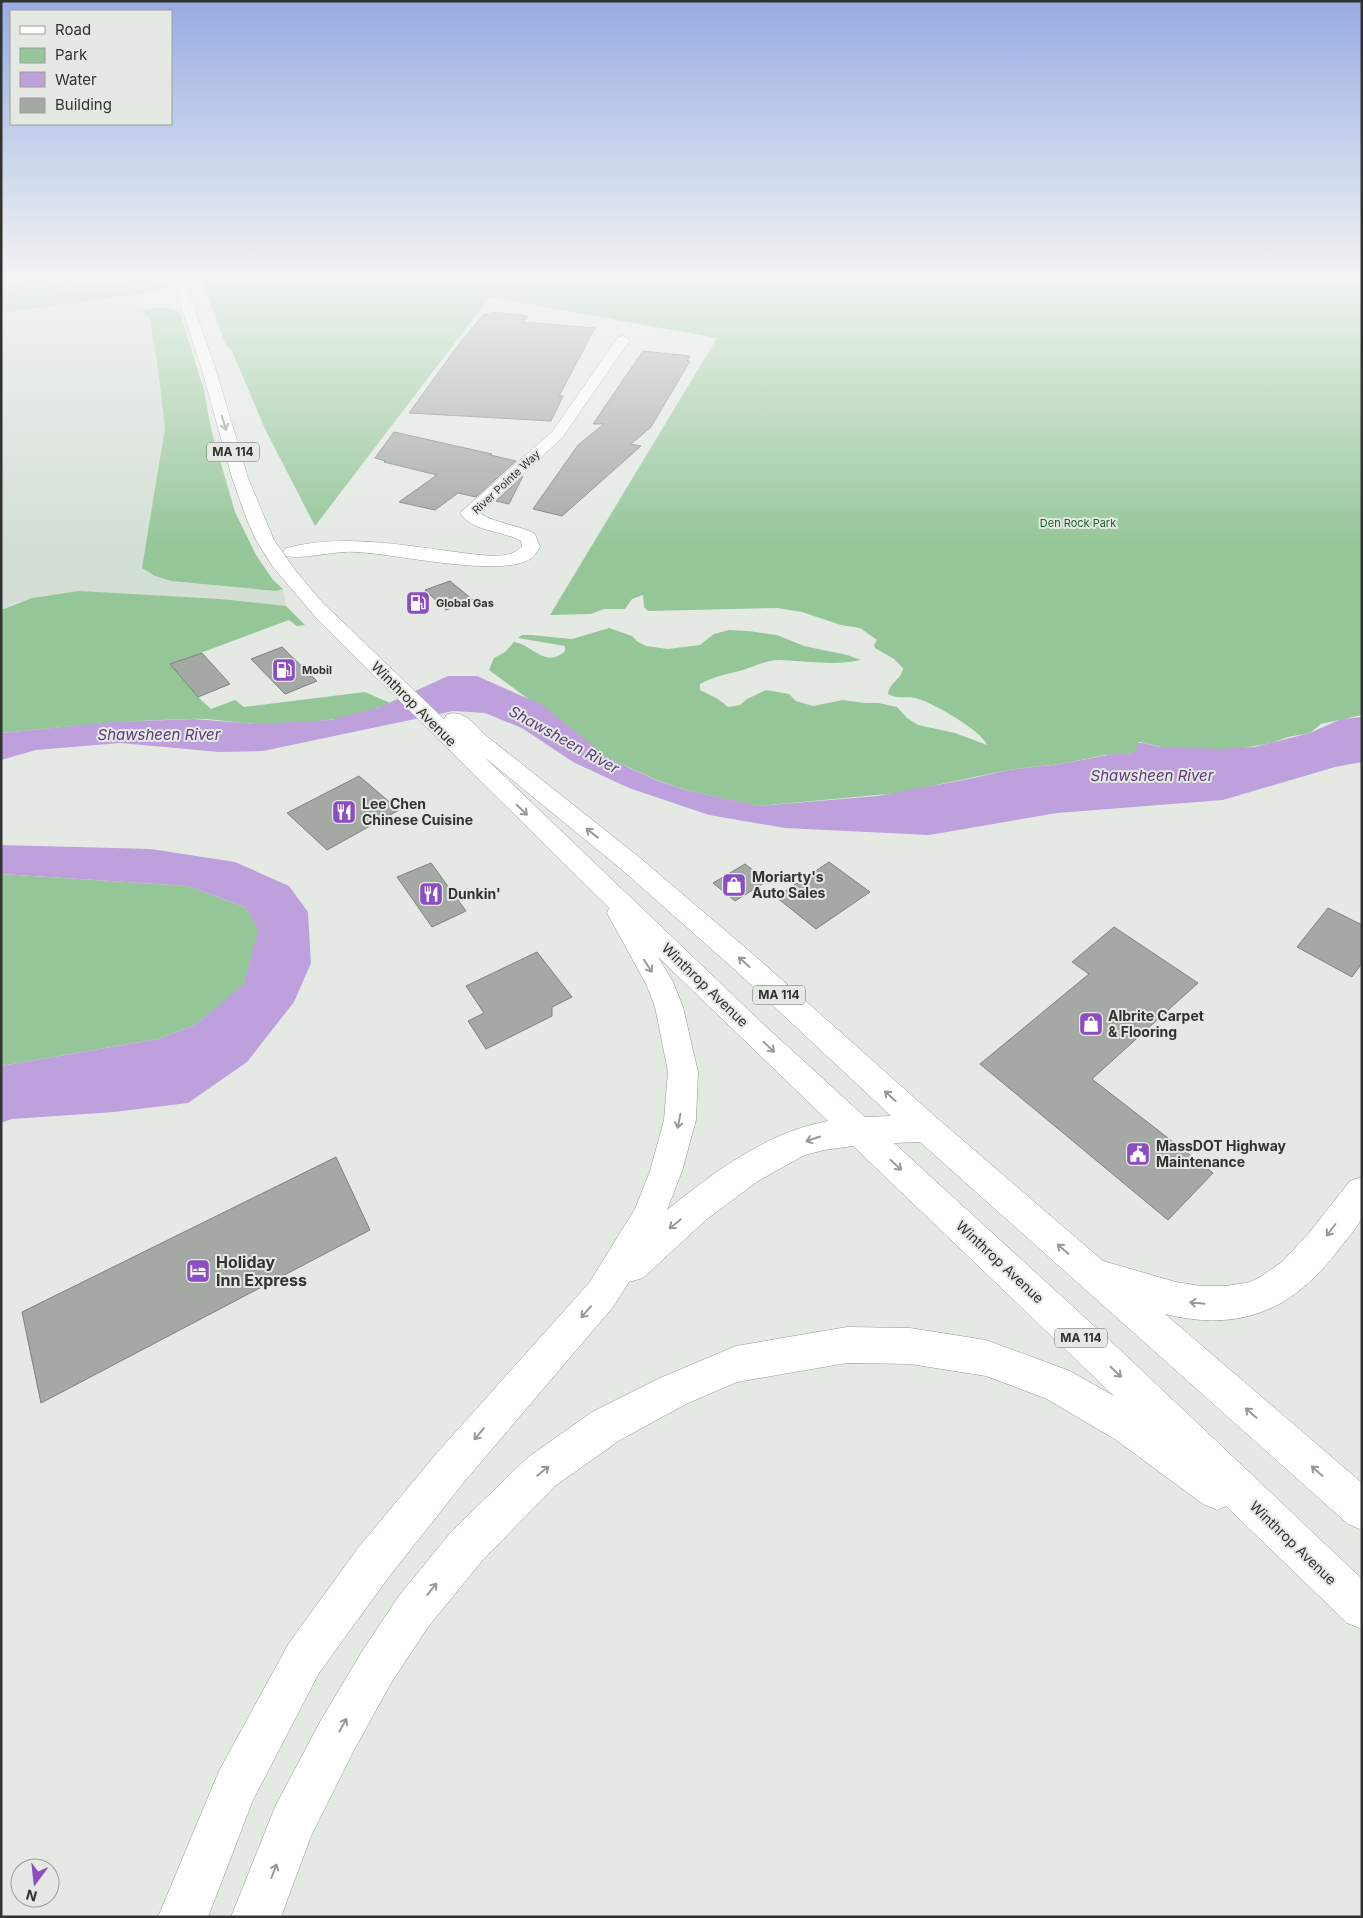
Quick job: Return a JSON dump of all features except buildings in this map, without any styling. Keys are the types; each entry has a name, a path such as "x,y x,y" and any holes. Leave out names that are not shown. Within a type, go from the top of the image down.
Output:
{"main road":[{"name":"Winthrop Avenue","path":"208,366 246,493 258,524 283,554 324,594 343,623 442,719 608,892 751,1030 1103,1359 1297,1548 1362,1608"},
{"name":"River Pointe Way","path":"283,554 327,547 356,546 480,561 501,562 524,555 531,547 529,538 520,533 483,523 469,513 557,435 605,366"},
{"name":"MA 114","path":"224,371 248,450"},
{"path":"263,497 273,520"},
{"name":"Winthrop Avenue","path":"281,536 283,554"},
{"name":"Winthrop Avenue","path":"442,719 476,739 638,869 744,962 926,1128 1362,1510"},
{"path":"183,1917 235,1787 304,1658 373,1563 462,1454 607,1286 648,1217 666,1171 680,1120 683,1072 676,1032 662,990 608,892"},
{"path":"607,1286 628,1269 664,1233 701,1203 784,1149 823,1136 860,1131 926,1128"},
{"path":"1091,1273 1157,1296 1198,1304 1232,1304 1267,1293 1293,1275 1362,1192"},
{"path":"256,1917 292,1824 337,1736 376,1668 413,1612 466,1547 542,1472 606,1426 673,1391 736,1364 847,1345 910,1346 986,1358 1057,1384 1130,1426 1297,1548"}],"shaded area":[{"path":"1,366 158,366 165,428 160,455 155,576 171,581 276,591 283,589 286,606 220,599 48,595 12,604 1,610"}],"green space":[{"path":"158,366 196,366 204,390 211,429 235,512 256,555 273,580 283,589 276,591 171,581 155,576 142,568 165,428"},
{"name":"Den Rock Park","path":"238,366 438,366 315,526 266,431"},
{"name":"Den Rock Park","path":"700,366 1362,366 1362,715 1321,724 1310,733 1238,749 1170,749 1140,742 1137,743 1137,751 1129,754 1105,755 1061,764 1008,770 898,793 758,806 685,790 657,780 608,758 489,670 494,658 505,652 514,642 546,657 552,658 565,651 565,646 518,638 522,635 572,639 609,628 632,636 646,646 668,649 700,645 714,634 729,630 777,635 804,646 847,655 861,660 831,663 770,661 711,679 700,684 700,690 718,699 728,707 740,705 747,699 766,690 789,694 796,701 813,706 843,700 878,703 897,707 907,718 918,725 955,733 987,745 967,725 935,706 915,698 895,697 888,694 903,668 894,659 875,648 874,645 877,640 860,628 841,625 802,612 777,608 648,611 644,607 643,595 632,599 625,609 604,609 591,614 550,615"},
{"path":"79,591 220,599 286,606 305,625 297,626 289,620 171,664 198,697 211,709 235,700 244,707 365,692 390,703 358,714 306,723 255,724 207,719 167,720 96,724 1,733 1,610 32,598"},
{"path":"1,874 188,886 245,907 259,929 244,985 195,1025 158,1039 1,1066"}],"water":[{"name":"Shawsheen River","path":"448,676 477,676 542,705 608,758 656,780 685,790 759,806 877,796 1008,770 1061,764 1113,754 1130,754 1137,749 1137,743 1160,747 1218,749 1254,747 1310,733 1341,719 1362,717 1362,762 1335,767 1223,800 1057,813 929,835 785,828 709,815 629,788 573,762 522,728 485,713 453,711 263,751 219,752 120,743 36,750 1,760 1,733 113,722 194,719 255,724 330,720 378,708"},
{"path":"1,845 151,849 235,862 289,886 308,912 311,963 294,1002 247,1062 188,1103 114,1112 12,1119 1,1123 1,1066 158,1039 195,1025 244,984 258,929 245,907 188,886 1,874"}],"place":[{"name":"Global Gas","path":"418,603"},
{"name":"Mobil","path":"284,670"},
{"name":"Lee Chen Chinese Cuisine","path":"344,812"},
{"name":"Moriarty's Auto Sales","path":"734,885"},
{"name":"Dunkin'","path":"431,894"},
{"name":"Albrite Carpet & Flooring","path":"1091,1024"},
{"name":"MassDOT Highway Maintenance","path":"1138,1154"},
{"name":"Holiday Inn Express","path":"198,1271"}]}
